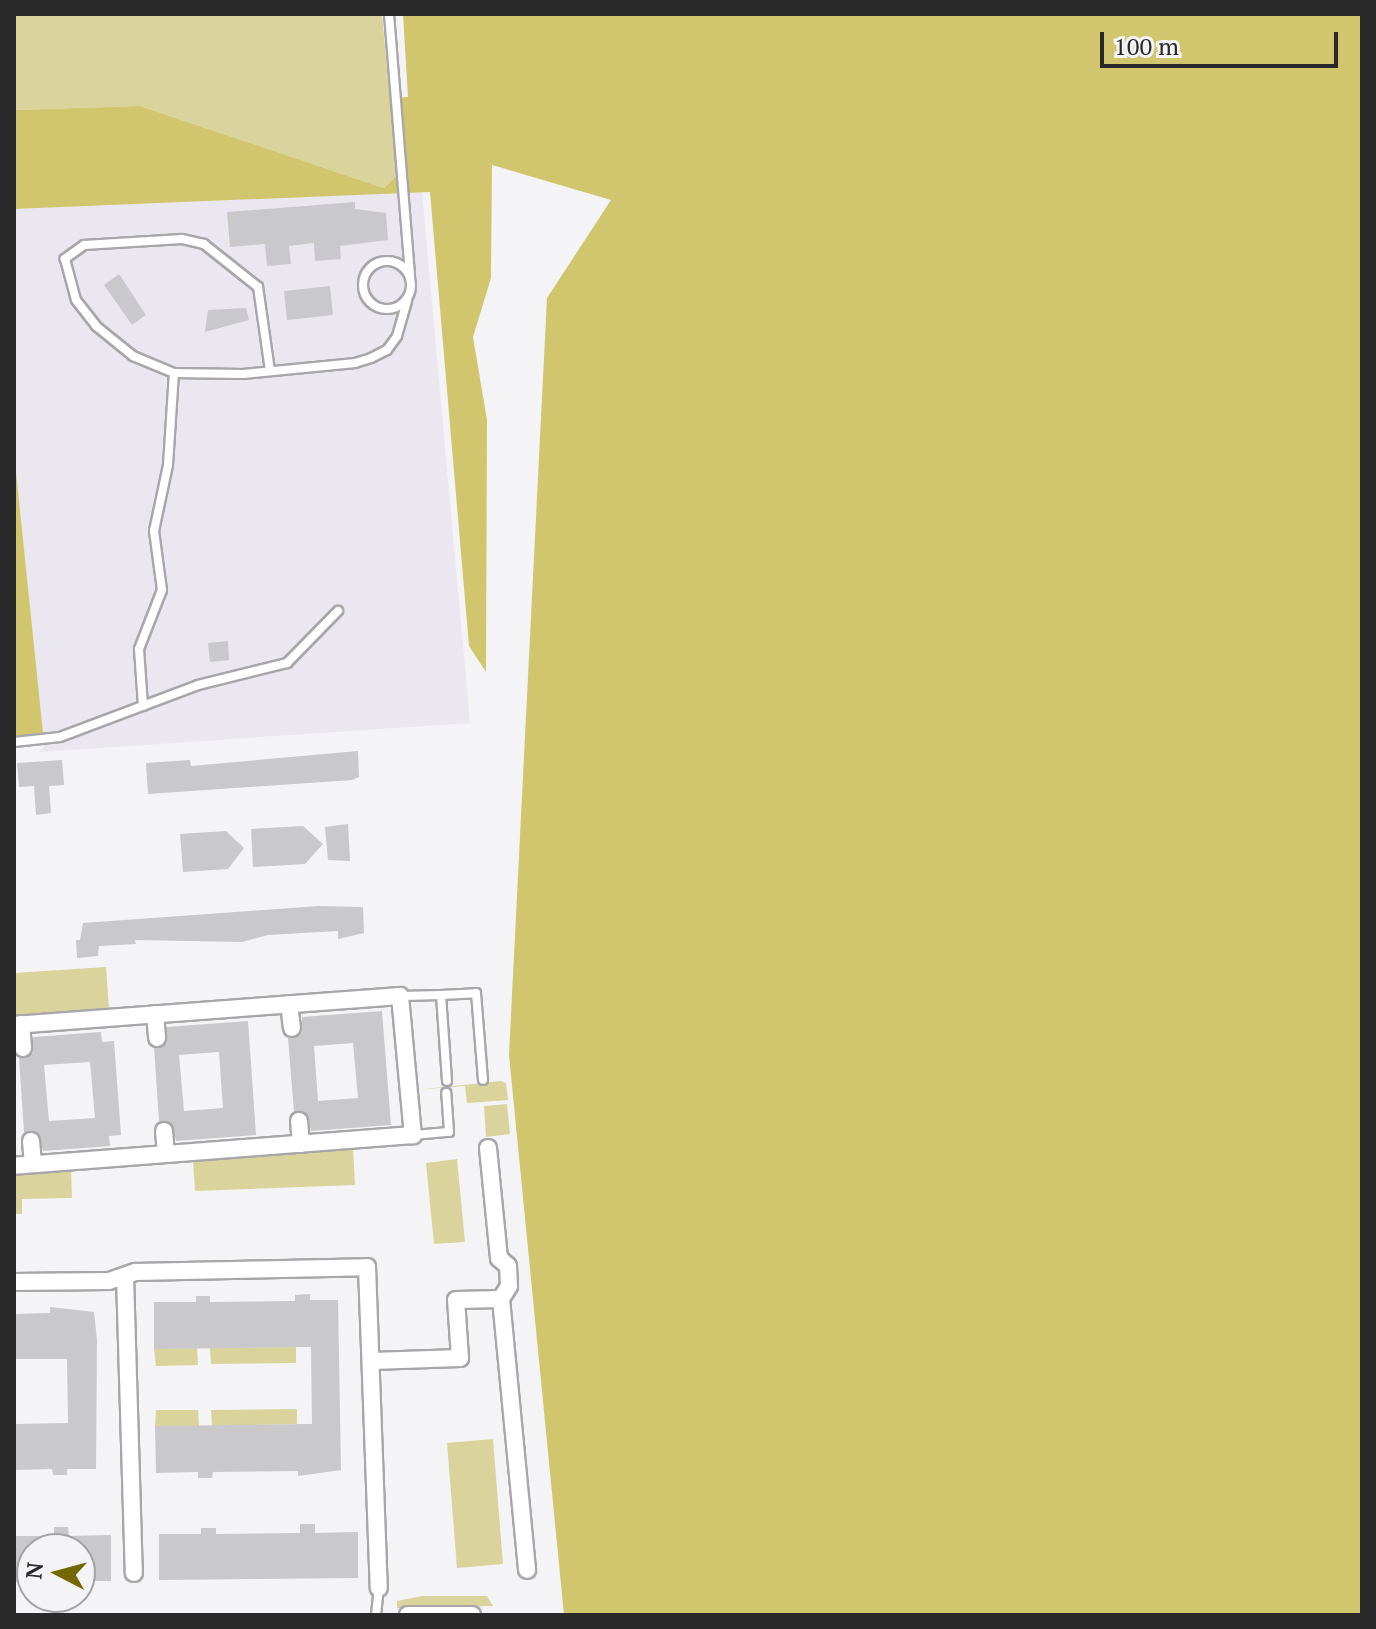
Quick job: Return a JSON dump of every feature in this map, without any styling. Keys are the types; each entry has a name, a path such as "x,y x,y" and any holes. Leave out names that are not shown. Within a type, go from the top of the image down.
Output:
{"street":[{"path":"14,1166 413,1135 400,996 18,1025 23,1048"},
{"path":"289,1004 292,1028"},
{"path":"155,1014 157,1038"},
{"path":"299,1121 301,1144"},
{"path":"164,1131 166,1154"},
{"path":"31,1141 33,1164"},
{"path":"488,1148 499,1258 508,1266 509,1286 501,1299 527,1570"},
{"path":"14,1282 109,1281 125,1276 367,1267 379,1588"},
{"path":"125,1276 134,1573"},
{"path":"372,1361 460,1358 456,1300 501,1299"},
{"path":"408,1615 472,1615"}],"lane":[{"path":"270,371 258,287 204,244 182,239 84,245 71,252 65,272 84,313 126,351 174,373 270,371 355,363 379,354 397,336 410,276 389,14"},
{"path":"407,300 384,310 369,302 362,286 368,270 382,261 399,263 410,276"},
{"path":"143,706 139,649 162,590 154,531 168,465 174,373"},
{"path":"14,742 60,737 198,685 287,663 338,611"},
{"path":"400,996 476,993 483,1080"},
{"path":"441,995 447,1081"},
{"path":"413,1135 449,1132 446,1093"},
{"path":"376,1615 379,1588"}],"shaded area":[{"path":"382,14 397,175 384,188 140,106 14,110 14,16"},
{"path":"403,14 1362,14 1362,1615 564,1615 509,1055 547,298 611,200 492,165 491,278 473,337 487,420 486,672 469,646 430,192 14,209 14,110 140,106 384,188 397,175 389,98 408,97"},
{"path":"422,192 470,723 39,752 44,746 14,452 14,209"},
{"path":"14,452 43,733 14,736"},
{"path":"106,967 109,1010 14,1016 14,973"},
{"path":"501,1081 506,1083 508,1100 467,1103 465,1086 415,1090"},
{"path":"507,1104 510,1134 486,1137 484,1106"},
{"path":"353,1148 355,1185 195,1191 193,1160"},
{"path":"457,1159 465,1242 434,1244 426,1163"},
{"path":"71,1169 72,1198 22,1199 22,1214 14,1214 14,1173"},
{"path":"296,1347 296,1363 211,1364 210,1348"},
{"path":"197,1348 198,1365 156,1366 154,1349"},
{"path":"297,1409 297,1424 212,1426 211,1410"},
{"path":"156,1410 198,1410 199,1426 155,1426"},
{"path":"493,1439 503,1564 457,1568 447,1443"},
{"path":"422,1596 487,1596 493,1606 397,1608 397,1601"}],"building":[{"path":"355,202 355,209 386,213 388,240 340,246 341,259 315,261 314,243 289,246 291,264 267,266 265,244 230,247 227,212"},
{"path":"119,274 146,315 132,325 104,285"},
{"path":"330,286 333,315 287,320 284,291"},
{"path":"246,308 249,320 205,332 208,310"},
{"path":"228,641 229,660 210,662 208,643"},
{"path":"358,751 359,777 352,780 148,794 146,763 190,760 191,766"},
{"path":"62,760 64,785 49,786 51,813 36,815 34,786 19,787 17,763"},
{"path":"348,824 350,861 328,860 325,827"},
{"path":"303,826 323,844 305,864 253,867 251,829"},
{"path":"226,831 244,848 228,869 183,872 180,834"},
{"path":"318,906 363,907 364,933 338,939 338,931 268,935 242,942 135,940 136,944 99,946 98,956 77,958 76,940 80,940 83,923"},
{"path":"382,1011 391,1125 311,1131 307,1114 294,1112 288,1038 302,1033 302,1017","holes":["353,1043 358,1098 318,1101 314,1046"]},
{"path":"248,1021 256,1135 176,1141 172,1124 159,1121 154,1048 167,1043 167,1027","holes":["219,1052 223,1108 184,1111 179,1055"]},
{"path":"101,1032 102,1042 114,1041 121,1135 109,1136 110,1146 43,1151 39,1134 24,1132 19,1058 33,1053 33,1037","holes":["90,1062 95,1118 49,1121 44,1065"]},
{"path":"310,1294 310,1300 338,1300 341,1470 298,1476 298,1471 213,1472 212,1478 198,1478 198,1472 156,1473 155,1426 312,1424 311,1347 154,1349 154,1302 196,1302 196,1296 210,1296 210,1302 295,1301 295,1295"},
{"path":"50,1307 94,1312 97,1340 96,1469 67,1469 67,1475 53,1475 52,1469 14,1470 14,1424 68,1423 67,1359 14,1359 14,1314 50,1313"},
{"path":"300,1524 315,1524 315,1533 358,1532 358,1578 159,1580 159,1534 201,1534 201,1528 216,1528 216,1534 300,1533"},
{"path":"54,1527 68,1527 69,1533 54,1533"},
{"path":"96,1535 111,1535 111,1581 96,1581"},
{"path":"16,1536 16,1582 14,1582"}]}
